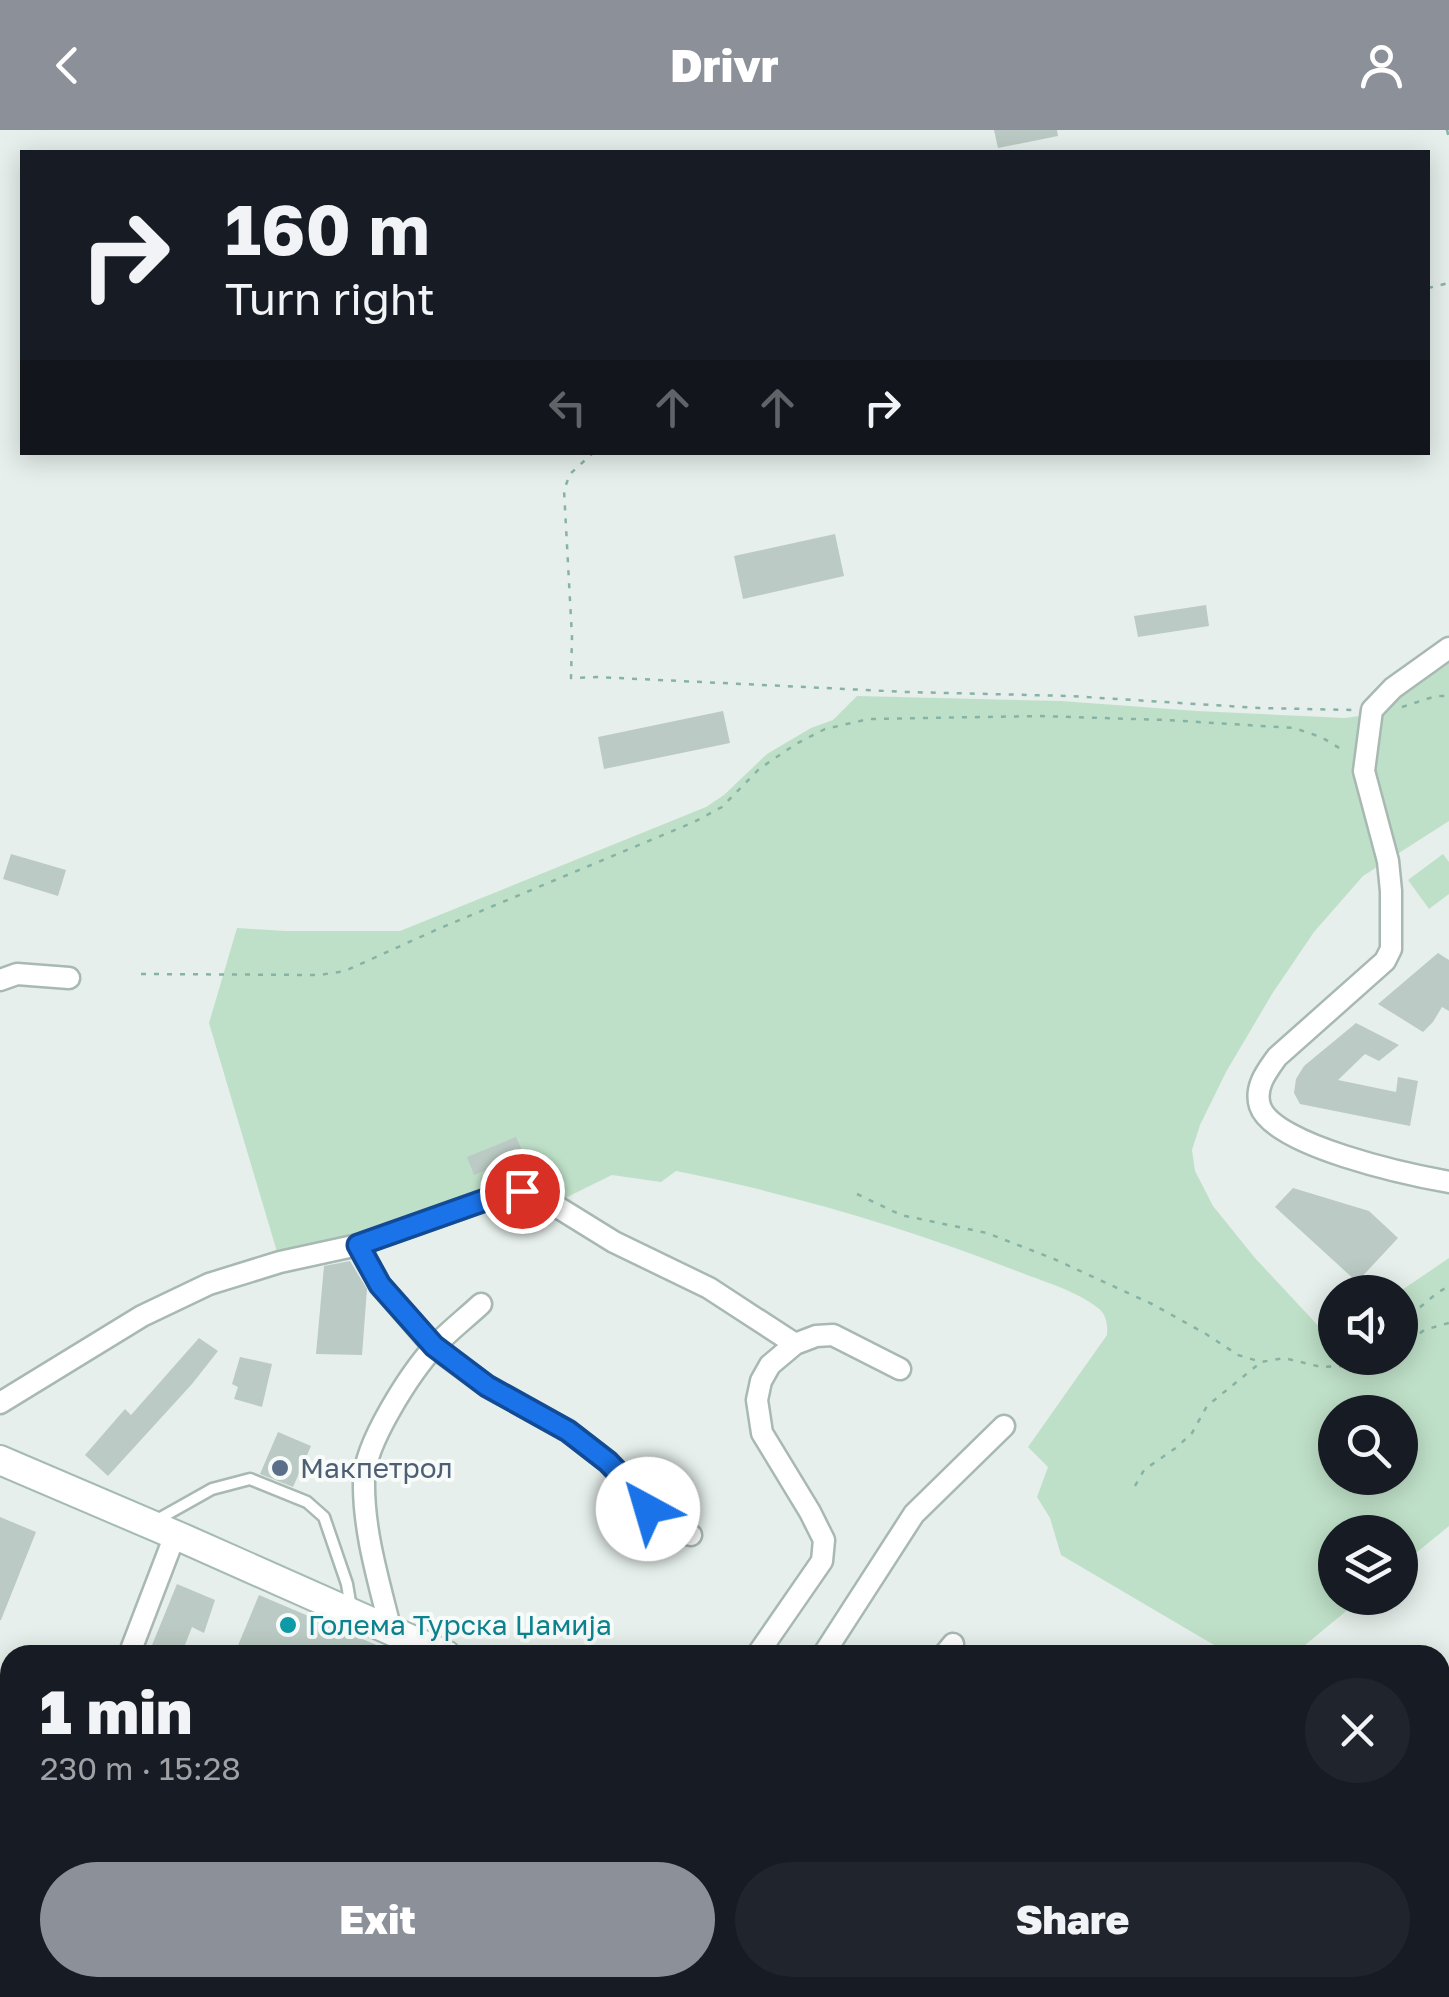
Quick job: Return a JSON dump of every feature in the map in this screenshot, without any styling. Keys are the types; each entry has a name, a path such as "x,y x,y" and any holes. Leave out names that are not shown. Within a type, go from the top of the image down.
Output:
{"street":[{"path":"1449,648 1393,688 1372,710 1364,771 1388,861 1391,950 1386,961 1277,1057 1258,1092 1263,1113 1308,1142 1377,1166 1449,1182"},
{"path":"0,980 18,974 69,978"},
{"path":"0,1403 142,1316 209,1284 280,1262 358,1245 491,1198 522,1191 530,1192 614,1242 710,1288 795,1344"},
{"path":"358,1245 380,1285 434,1346 487,1386 568,1431 608,1462 663,1530 691,1536"},
{"path":"391,1631 368,1532 364,1476 372,1444 434,1346 481,1304"},
{"path":"764,1645 822,1561 824,1540 762,1433 756,1400 761,1381 770,1365 795,1344 816,1336 833,1335 900,1369"},
{"path":"829,1645 914,1514 1004,1426"},
{"path":"0,1460 423,1645"},
{"path":"132,1645 162,1530"}],"lane":[{"path":"162,1530 212,1490 250,1479 306,1502 324,1517 348,1584 352,1614"}],"path":[{"path":"1447,130 1449,138"},
{"path":"590,455 574,469 565,484 572,637 570,678 1372,710"},
{"path":"1403,706 1449,696"},
{"path":"141,974 319,976 345,971 694,822 722,806 779,754 825,730 854,722 884,718 1060,716 1294,728 1334,744 1364,771"},
{"path":"858,1194 901,1216 987,1233 1054,1259 1152,1304 1238,1355 1261,1362 1284,1358 1318,1366"},
{"path":"1418,1309 1449,1286"},
{"path":"1418,1335 1449,1323"},
{"path":"1136,1486 1144,1470 1192,1432 1207,1406 1261,1362"}],"green space":[{"path":"1449,657 1449,821 1363,876 1314,932 1226,1072 1192,1150 1195,1171 1213,1206 1318,1326 1318,1375 1418,1375 1418,1279 1449,1258 1449,1526 1418,1551 1418,1515 1318,1515 1318,1615 1341,1615 1305,1645 1214,1645 1061,1555 1050,1518 1037,1497 1048,1467 1028,1447 1107,1331 1101,1310 1058,1286 847,1213 676,1171 661,1182 612,1175 553,1204 538,1195 280,1262 209,1023 237,928 400,931 706,807 767,754 833,720 857,696 1061,701 1345,718 1367,715"},
{"path":"1443,854 1449,862 1449,894 1429,909 1408,880"}],"building":[{"path":"994,130 1057,130 1058,136 998,148"},
{"path":"835,534 844,576 743,599 734,556"},
{"path":"1206,605 1209,626 1138,637 1134,616"},
{"path":"723,711 730,743 604,769 598,737"},
{"path":"11,854 66,870 58,896 3,879"},
{"path":"1438,953 1449,960 1449,1011 1442,1007 1423,1032 1378,1004"},
{"path":"1356,1023 1399,1045 1379,1061 1365,1054 1338,1080 1396,1092 1398,1077 1418,1081 1410,1126 1300,1104 1294,1093 1304,1066"},
{"path":"516,1137 524,1155 474,1175 467,1157"},
{"path":"1293,1188 1369,1211 1398,1238 1364,1275 1349,1275 1275,1207"},
{"path":"350,1261 367,1289 362,1355 316,1354 324,1266"},
{"path":"199,1338 218,1351 108,1476 85,1455 125,1409 131,1415"},
{"path":"240,1357 272,1364 262,1407 234,1399 238,1387 232,1384"},
{"path":"278,1432 311,1446 293,1487 260,1474"},
{"path":"0,1517 36,1532 1,1620 0,1620"},
{"path":"177,1584 215,1600 204,1633 192,1627 185,1645 152,1645"},
{"name":"Голема Турска Џамија","path":"259,1595 376,1645 238,1645"}],"place":[{"name":"Макпетрол","path":"280,1468"},
{"name":"Голема Турска Џамија","path":"288,1625"}],"route":[{"path":"522,1191 491,1198 358,1245 380,1285 434,1346 487,1386 568,1431 608,1462 648,1509"}]}
